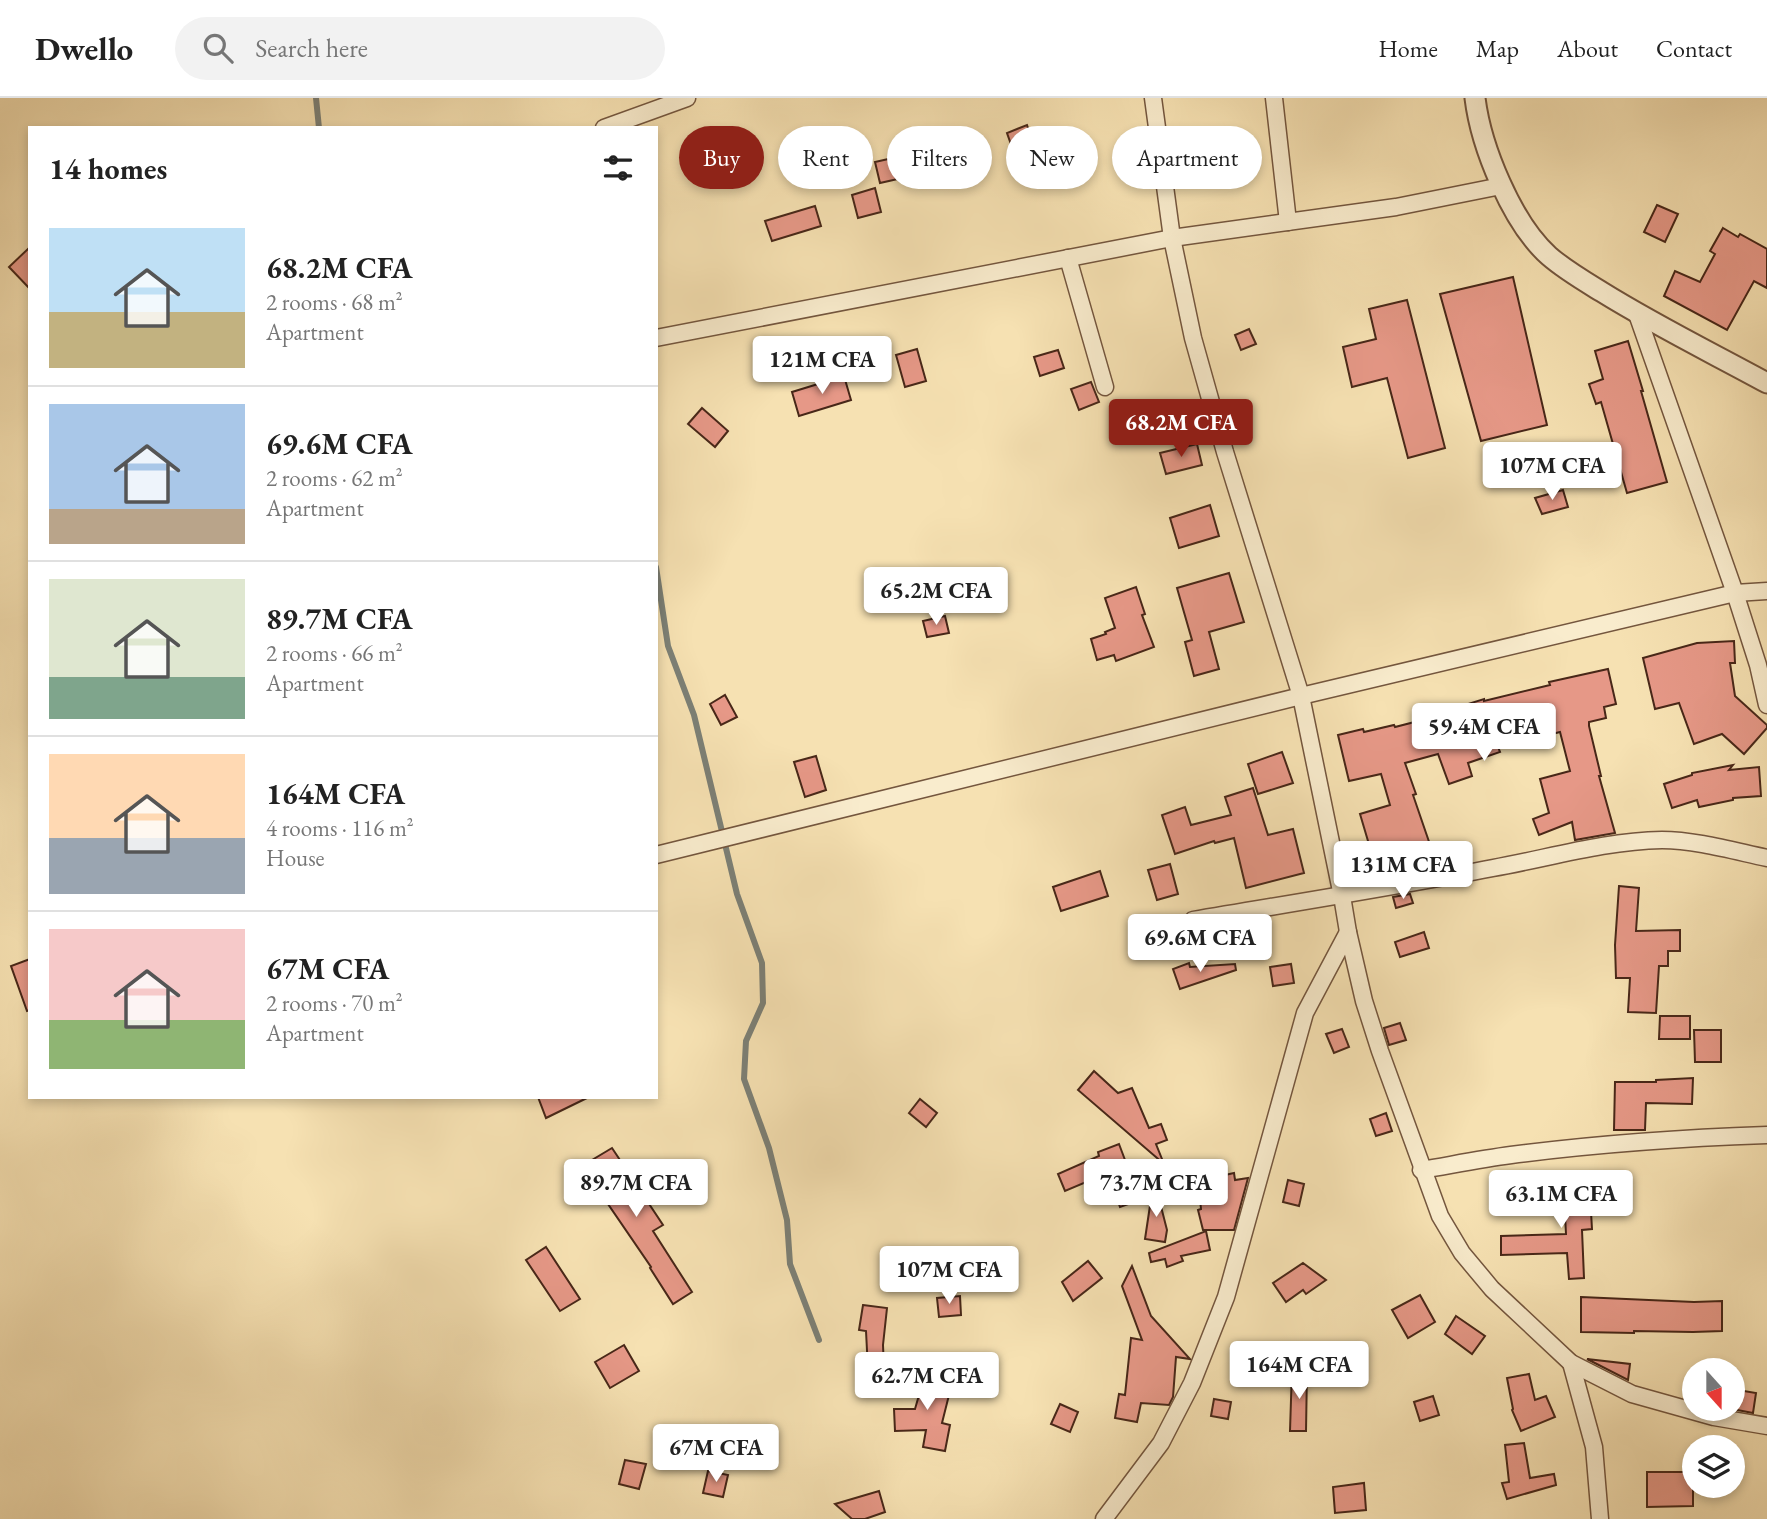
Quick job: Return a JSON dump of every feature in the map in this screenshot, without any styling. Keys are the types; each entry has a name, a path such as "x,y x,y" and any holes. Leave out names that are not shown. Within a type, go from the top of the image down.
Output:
{"street":[{"path":"610,126 687,98"},
{"path":"1153,98 1172,238 1193,338 1224,452 1301,696 1364,1001 1421,1170 1440,1216 1462,1253 1492,1289 1570,1363 1632,1394 1714,1417 1767,1426"},
{"path":"1274,98 1288,222"},
{"path":"1475,98 1486,146 1501,186 1525,228 1547,254 1565,269 1637,314 1767,383"},
{"path":"658,338 1172,238 1396,207 1501,186"},
{"path":"1068,258 1105,387"},
{"path":"1637,314 1735,593 1758,665 1767,705"},
{"path":"658,855 1301,696 1735,593 1767,591"},
{"path":"1193,920 1342,896 1639,841 1691,843 1767,858"},
{"path":"1104,1519 1161,1443 1192,1382 1226,1297 1305,1013 1348,932"},
{"path":"1421,1170 1508,1155 1590,1146 1767,1135"},
{"path":"1570,1363 1594,1447 1600,1519"}],"building":[{"path":"887,159 887,181 880,183 875,162"},
{"path":"873,189 881,212 858,218 852,195"},
{"path":"1657,205 1678,214 1665,242 1644,232"},
{"path":"815,206 821,226 772,241 765,221"},
{"path":"1723,228 1767,249 1767,288 1754,281 1727,330 1664,296 1675,271 1700,282 1715,254 1710,251"},
{"path":"28,249 28,287 9,267"},
{"path":"1513,277 1547,425 1481,441 1440,294"},
{"path":"1407,300 1445,448 1408,458 1387,378 1352,387 1343,347 1376,339 1369,309"},
{"path":"1249,329 1256,344 1241,350 1235,335"},
{"path":"1628,341 1667,482 1627,493 1601,402 1596,404 1589,384 1603,379 1595,351"},
{"path":"917,349 926,381 905,387 896,355"},
{"path":"1058,350 1064,368 1040,376 1034,357"},
{"path":"844,376 851,400 799,416 792,392"},
{"path":"1091,382 1099,402 1079,410 1071,389"},
{"path":"702,408 728,431 715,447 688,424"},
{"path":"1197,444 1202,465 1166,474 1160,453"},
{"path":"1563,490 1568,507 1542,514 1535,498"},
{"path":"1210,505 1219,536 1179,548 1170,518"},
{"path":"1229,573 1244,622 1209,632 1219,669 1194,676 1185,642 1192,640 1177,588"},
{"path":"1136,587 1145,614 1142,615 1154,647 1116,661 1114,655 1097,660 1091,639 1115,628 1105,598"},
{"path":"945,616 949,633 927,637 923,621"},
{"path":"1734,641 1735,663 1730,663 1735,696 1767,725 1744,754 1722,734 1694,744 1679,703 1655,709 1643,658 1697,643"},
{"path":"1608,669 1616,704 1604,707 1606,718 1589,722 1589,726 1615,833 1575,840 1572,822 1539,835 1533,819 1549,813 1540,779 1570,771 1560,732 1532,739 1530,733 1496,742 1500,752 1468,763 1472,776 1449,784 1438,754 1405,763 1438,868 1379,878 1360,814 1390,805 1381,774 1349,781 1338,735 1363,729 1364,732 1394,725 1395,727 1484,699"},
{"path":"725,695 737,717 721,725 710,704"},
{"path":"1282,752 1293,783 1258,794 1248,764"},
{"path":"816,756 826,790 805,797 794,762"},
{"path":"1733,765 1729,770 1759,767 1761,796 1733,798 1699,807 1697,800 1672,808 1664,784 1692,773"},
{"path":"1253,788 1268,835 1293,829 1304,873 1246,888 1234,838 1215,843 1214,841 1175,854 1162,815 1185,807 1191,825 1231,815 1225,797"},
{"path":"1170,864 1178,894 1157,900 1148,870"},
{"path":"1100,871 1108,896 1061,911 1053,887"},
{"path":"1619,886 1639,888 1636,931 1680,930 1680,951 1668,951 1668,966 1659,966 1656,1013 1628,1012 1630,978 1616,978"},
{"path":"1410,894 1413,903 1396,908 1393,897"},
{"path":"1424,932 1429,948 1400,957 1395,942"},
{"path":"28,960 28,1011 27,1011 11,966"},
{"path":"1189,963 1190,967 1235,964 1236,970 1180,989 1173,969"},
{"path":"1291,964 1294,983 1273,986 1270,967"},
{"path":"1660,1016 1690,1016 1690,1039 1659,1039"},
{"path":"1400,1023 1406,1040 1389,1045 1384,1028"},
{"path":"1342,1029 1349,1047 1334,1053 1326,1034"},
{"path":"1694,1030 1721,1030 1721,1062 1695,1062"},
{"path":"1094,1071 1118,1093 1132,1088 1149,1128 1161,1124 1167,1140 1156,1144 1164,1164 1078,1090"},
{"path":"1693,1078 1692,1104 1646,1103 1645,1130 1614,1130 1615,1082"},
{"path":"539,1099 585,1099 546,1118"},
{"path":"920,1099 937,1113 926,1127 909,1113"},
{"path":"1386,1113 1392,1131 1376,1136 1370,1119"},
{"path":"1119,1144 1140,1200 1120,1207 1110,1179 1108,1180 1105,1174 1065,1191 1058,1174"},
{"path":"612,1148 663,1225 653,1231 692,1292 673,1304 582,1166"},
{"path":"1234,1173 1235,1180 1248,1178 1234,1230 1203,1230 1198,1210 1201,1209 1198,1181"},
{"path":"1589,1177 1592,1229 1582,1230 1584,1278 1569,1279 1567,1253 1501,1255 1501,1236 1566,1234 1563,1178"},
{"path":"1154,1179 1167,1230 1165,1242 1145,1239"},
{"path":"1288,1180 1304,1184 1299,1206 1283,1202"},
{"path":"1206,1231 1210,1250 1181,1256 1183,1261 1167,1267 1165,1259 1151,1262 1149,1253"},
{"path":"546,1247 580,1299 560,1311 526,1260"},
{"path":"1088,1261 1102,1278 1073,1301 1062,1282"},
{"path":"1303,1263 1326,1280 1306,1294 1303,1290 1286,1302 1273,1283"},
{"path":"1132,1266 1151,1316 1190,1359 1176,1357 1173,1397 1169,1405 1141,1403 1137,1422 1115,1418 1119,1394 1125,1395 1131,1338 1142,1340 1122,1286"},
{"path":"1420,1295 1435,1322 1408,1338 1392,1310"},
{"path":"960,1296 961,1315 939,1317 937,1298"},
{"path":"1581,1297 1722,1301 1722,1331 1581,1332"},
{"path":"863,1305 887,1308 883,1345 884,1369 868,1370 866,1331 859,1330"},
{"path":"1456,1316 1485,1336 1472,1354 1445,1334"},
{"path":"624,1345 639,1371 610,1388 595,1362"},
{"path":"1587,1359 1630,1364 1628,1380"},
{"path":"928,1364 945,1369 938,1392 949,1395 942,1423 950,1425 945,1451 923,1447 926,1430 895,1431 894,1409 915,1409"},
{"path":"1292,1369 1307,1370 1306,1431 1290,1431"},
{"path":"1529,1374 1535,1400 1546,1396 1555,1417 1521,1431 1512,1410 1507,1378"},
{"path":"1745,1391 1756,1393 1753,1413 1745,1411"},
{"path":"1433,1396 1439,1415 1420,1421 1414,1402"},
{"path":"1214,1399 1231,1402 1228,1419 1211,1416"},
{"path":"1060,1404 1078,1412 1070,1432 1051,1424"},
{"path":"1524,1443 1530,1478 1554,1474 1556,1485 1507,1499 1502,1483 1509,1482 1505,1445"},
{"path":"625,1460 646,1464 639,1489 619,1484"},
{"path":"708,1471 728,1475 723,1497 703,1493"},
{"path":"1647,1472 1682,1472 1682,1498 1693,1498 1693,1506 1647,1507"},
{"path":"1364,1483 1366,1510 1335,1513 1333,1487"},
{"path":"879,1491 885,1512 865,1519 852,1519 835,1504"}],"waterway":[{"path":"316,98 319,126"},
{"path":"658,580 668,646 694,715 737,894 762,963 763,1003 746,1041 744,1079 769,1148 787,1220 790,1264 819,1340"}]}
